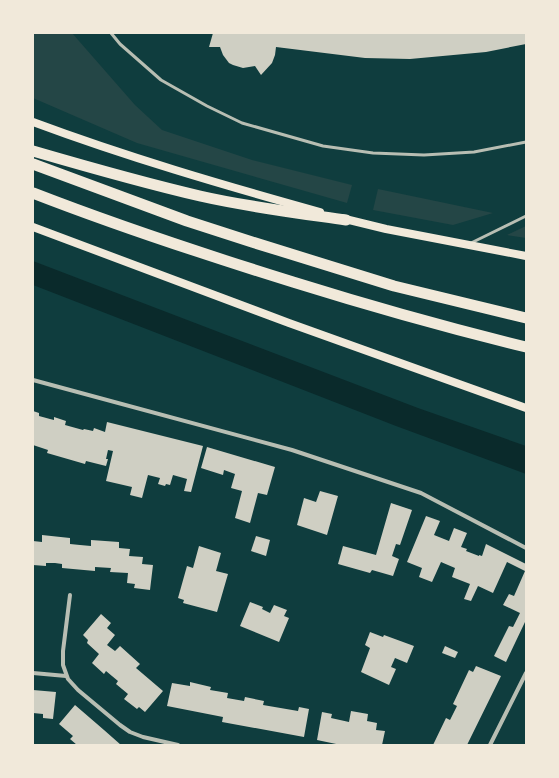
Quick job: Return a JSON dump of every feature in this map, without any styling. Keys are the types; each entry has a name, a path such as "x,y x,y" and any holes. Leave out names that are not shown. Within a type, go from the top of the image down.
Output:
{"highway":[{"path":"33,151 132,179 200,196 255,207 346,220"},
{"path":"33,164 187,222 394,286 526,318"},
{"path":"33,193 212,257 366,304 526,348"}],"main road":[{"path":"33,122 73,137 170,169 346,220 526,256"},
{"path":"33,227 282,320 526,408"}],"street":[{"path":"33,380 292,450 421,493 526,548"},
{"path":"70,595 63,651 63,665 66,676 78,690 130,732 143,738 178,745"},
{"path":"33,673 66,676"},
{"path":"490,745 526,673"}],"lane":[{"path":"111,33 120,44 161,80 207,106 242,123 323,146 373,153 424,155 474,152 526,142"},
{"path":"468,245 526,216"}],"shaded area":[{"path":"33,33 72,33 135,105 162,130 252,160 352,185 347,203 137,143 33,98"},
{"path":"378,189 493,213 453,225 373,210"},
{"path":"526,226 526,238 507,235"},
{"path":"33,261 418,408 526,446 526,474 396,426 33,285"}],"building":[{"path":"213,33 526,33 526,44 486,52 410,59 365,58 276,47 272,63 261,75 255,66 243,68 229,63 223,55 220,47 209,47"},
{"path":"33,411 39,413 39,416 54,420 54,417 66,421 65,425 83,430 93,431 94,428 105,432 107,422 203,446 191,492 184,491 187,479 173,475 170,485 166,484 165,486 158,484 160,478 148,475 142,498 130,495 132,487 106,481 113,451 108,450 106,466 86,461 85,464 47,453 48,450 33,445"},
{"path":"207,447 275,467 267,495 258,493 250,523 235,518 242,491 231,488 235,474 224,470 223,475 201,468"},
{"path":"320,491 338,496 327,535 297,525 304,498 316,502"},
{"path":"391,503 412,510 400,545 396,544 392,556 399,559 393,576 372,570 370,573 338,564 343,546 376,555"},
{"path":"426,516 440,521 434,535 449,541 454,528 467,533 461,547 467,549 466,551 482,556 486,544 526,564 526,623 525,622 506,662 494,656 509,626 513,627 520,613 503,605 509,594 514,596 525,571 507,562 493,593 478,586 471,601 464,599 470,584 452,577 455,568 441,562 432,582 419,577 422,568 407,562"},
{"path":"42,535 70,538 70,544 91,546 91,540 119,542 119,548 130,549 129,556 143,557 142,564 153,565 150,590 134,588 135,584 127,583 128,573 110,572 111,568 95,567 95,571 62,568 62,564 55,563 46,563 46,566 33,565 33,541 42,542"},
{"path":"256,536 270,540 266,556 251,551"},
{"path":"199,546 221,553 216,571 228,574 217,612 183,603 184,600 178,598 187,566 193,568"},
{"path":"250,602 263,607 262,609 270,613 274,605 287,610 284,616 289,618 279,642 240,626"},
{"path":"101,614 111,623 107,628 115,635 107,645 115,651 120,646 140,664 136,668 163,691 145,712 139,707 137,709 124,699 128,694 116,684 118,681 106,671 104,674 92,663 99,654 87,643 88,640 83,635"},
{"path":"370,632 383,637 384,635 414,646 407,663 395,658 391,667 396,669 389,685 361,672 370,648 365,645"},
{"path":"445,646 458,652 455,658 442,653"},
{"path":"476,666 501,676 467,745 433,745 446,718 450,720 457,706 453,704 469,670 473,672"},
{"path":"190,682 211,687 210,690 228,693 227,698 244,701 245,697 264,701 263,705 298,711 299,707 309,709 304,737 222,722 223,717 167,706 172,683 190,686"},
{"path":"33,690 56,692 53,719 43,718 43,714 33,713"},
{"path":"75,705 121,745 77,745 70,739 73,736 59,724"},
{"path":"351,711 368,714 367,721 377,723 376,730 385,731 382,745 341,745 317,740 322,712 332,714 331,718 349,722"}]}
